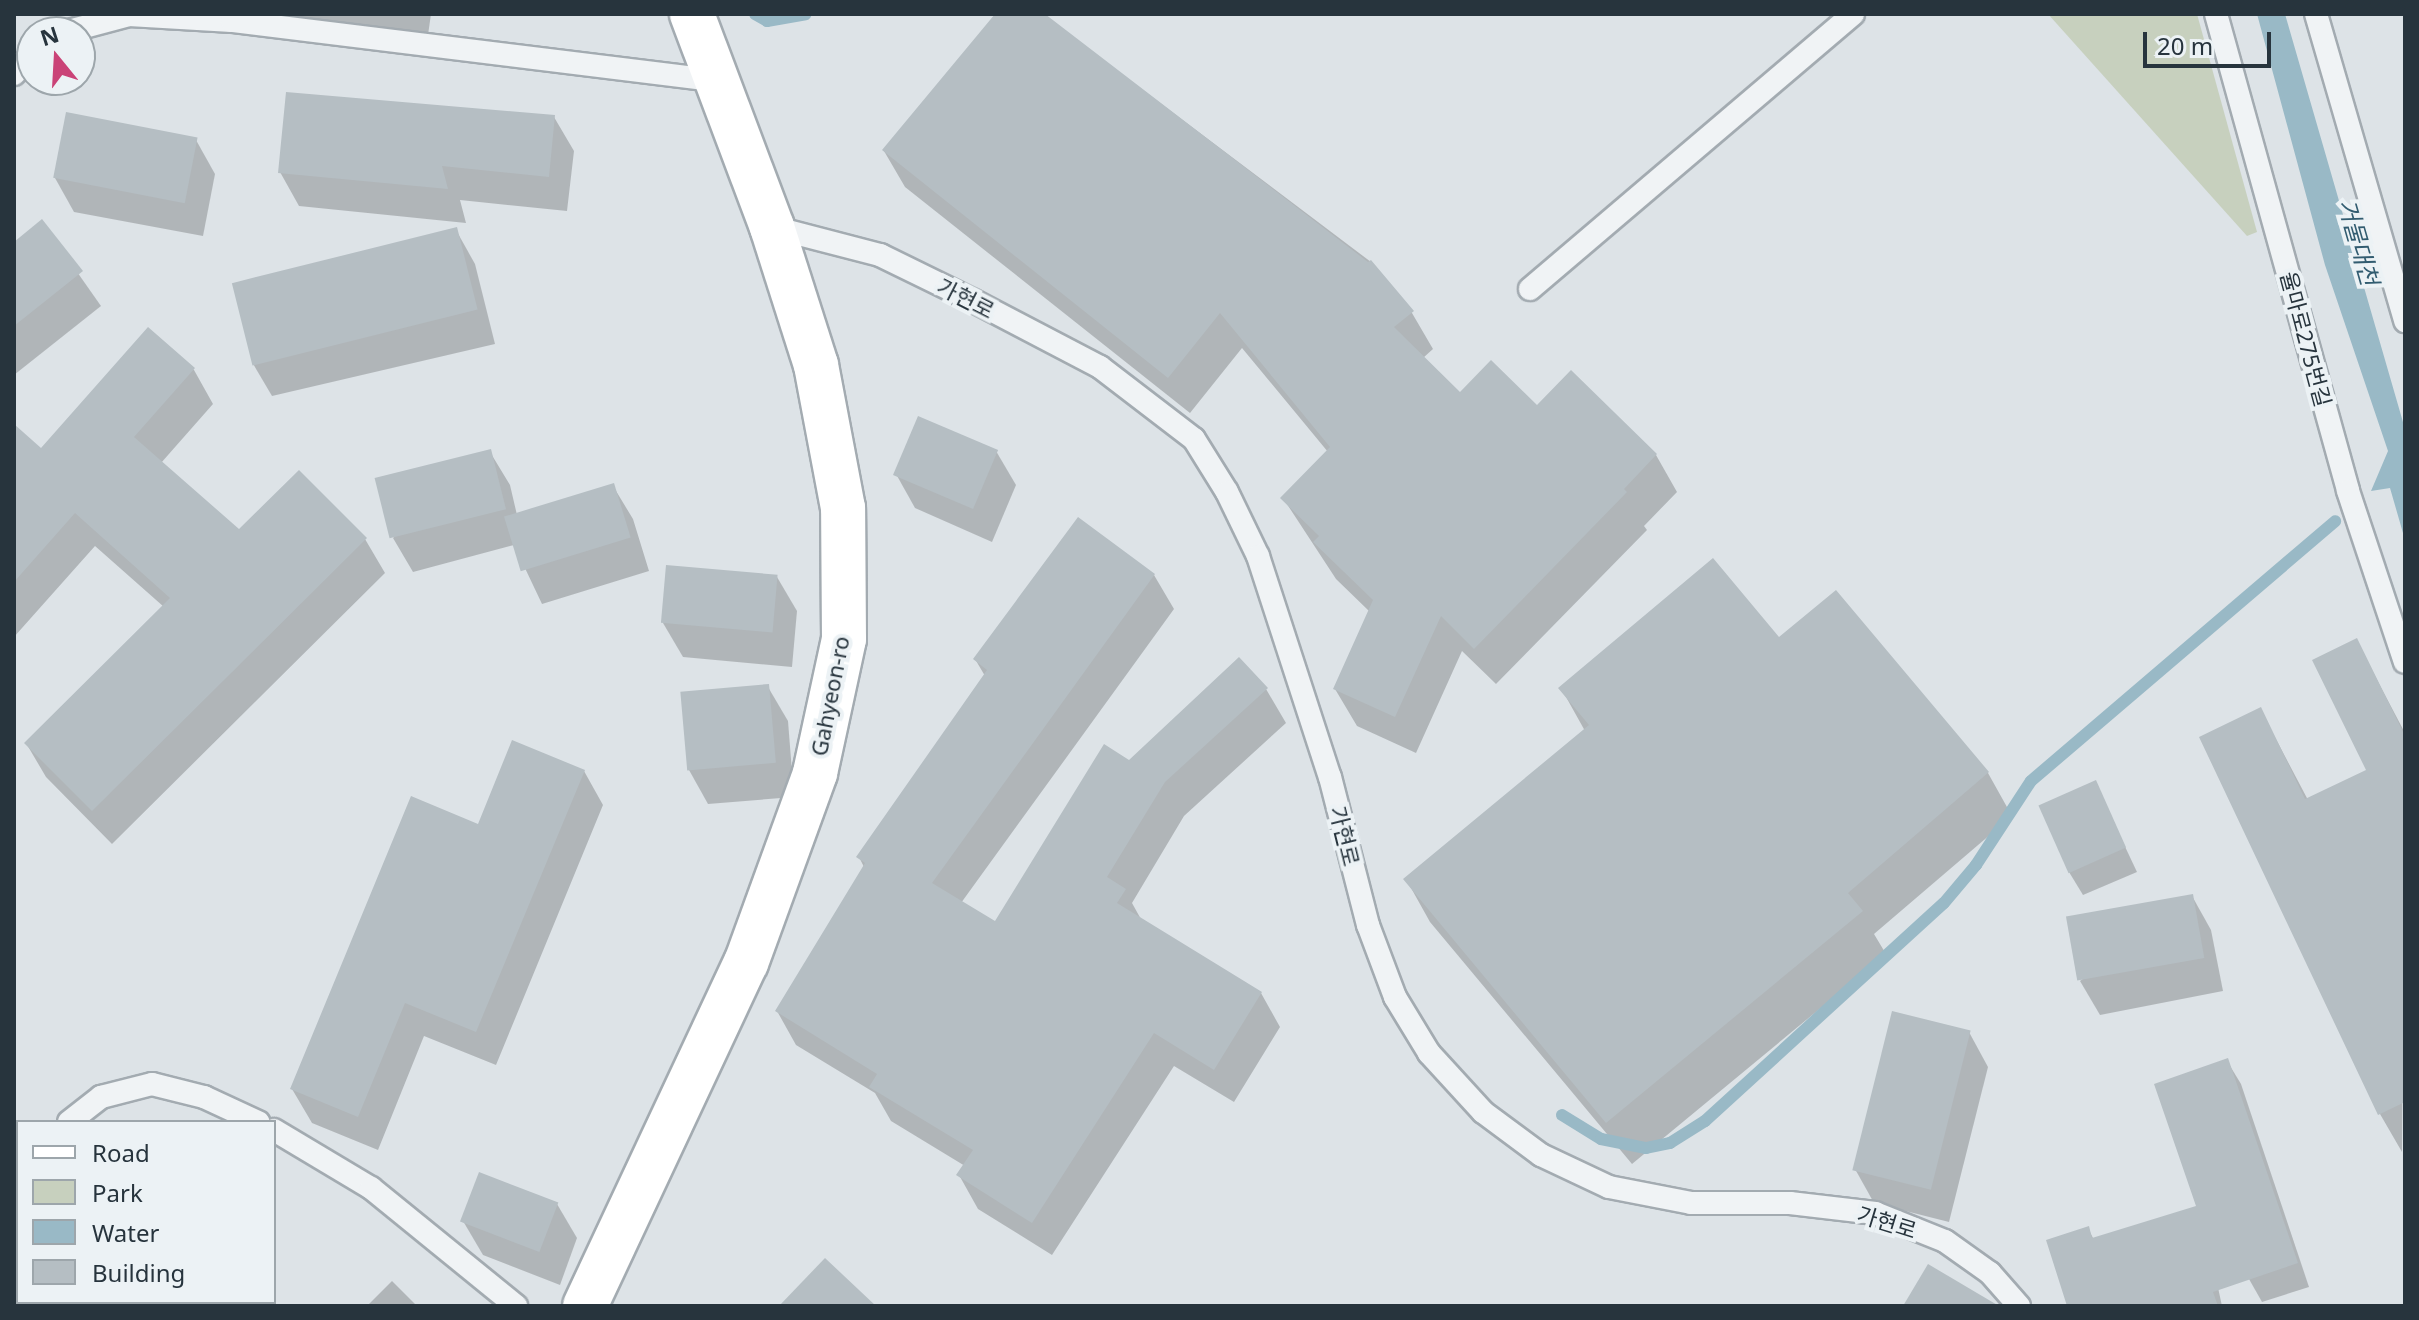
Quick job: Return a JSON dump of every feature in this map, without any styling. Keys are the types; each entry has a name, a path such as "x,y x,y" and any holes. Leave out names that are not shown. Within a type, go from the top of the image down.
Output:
{"street":[{"name":"Gahyeon-ro","path":"585,1306 746,963 815,773 844,639 843,508 816,365 772,227 692,14"}],"lane":[{"path":"1530,289 1853,14"},
{"name":"율마로275번길","path":"2216,14 2348,491 2405,662"},
{"path":"2316,14 2405,321"},
{"path":"96,24 129,15 232,21 718,81"},
{"name":"가현로","path":"772,227 880,255 974,301 1100,367 1194,439 1227,492 1258,556 1330,777 1368,925 1395,997 1429,1053 1483,1112 1541,1155 1609,1187 1691,1203 1790,1203 1875,1213 1945,1241 1990,1273 2019,1306"},
{"path":"72,1120 101,1097 152,1084 204,1097 254,1120"},
{"path":"276,1131 371,1188 516,1306"}],"green space":[{"path":"2048,14 2197,14 2257,232 2247,236"}],"water":[{"path":"2257,14 2285,14 2405,429 2405,540 2390,488 2371,491 2388,451 2325,265"}],"building":[{"path":"995,14 1045,14 1368,262 1371,260 1414,311 1394,327 1460,392 1491,360 1537,405 1571,370 1657,454 1624,489 1627,492 1474,649 1441,616 1395,717 1333,689 1373,600 1313,542 1319,536 1280,498 1330,447 1220,313 1168,378 882,150"},
{"path":"286,92 555,115 549,177 442,166 448,189 278,173"},
{"path":"66,112 198,138 185,203 53,178"},
{"path":"42,219 83,271 14,326 14,242"},
{"path":"457,227 478,309 252,366 232,283"},
{"path":"148,327 195,368 134,437 239,529 299,470 367,538 92,811 24,743 170,598 75,513 14,582 14,424 41,448"},
{"path":"918,416 998,450 973,509 893,475"},
{"path":"491,449 506,509 390,538 375,478"},
{"path":"614,483 631,538 521,571 504,517"},
{"path":"1078,517 1155,574 932,883 995,921 1104,744 1129,760 1239,657 1268,688 1165,782 1107,877 1126,889 1117,903 1262,992 1214,1070 1154,1033 1032,1223 956,1175 973,1150 869,1087 877,1074 775,1011 865,863 856,857 987,670 973,659"},
{"path":"1713,558 1779,637 1836,590 1989,772 1848,893 1863,911 1606,1123 1403,879 1589,725 1558,688"},
{"path":"666,565 778,575 773,633 661,623"},
{"path":"2357,638 2405,736 2405,1102 2378,1115 2199,737 2261,707 2305,799 2366,770 2312,660"},
{"path":"769,684 776,763 687,770 680,692"},
{"path":"512,740 585,770 476,1032 405,1003 358,1117 290,1089 411,796 478,824"},
{"path":"2096,780 2126,848 2069,873 2038,806"},
{"path":"2193,894 2204,958 2077,980 2066,916"},
{"path":"1892,1011 1971,1031 1931,1190 1852,1170"},
{"path":"2228,1058 2298,1263 2213,1292 2218,1306 2067,1306 2046,1240 2089,1226 2092,1238 2196,1206 2154,1084"},
{"path":"479,1172 558,1202 539,1252 460,1221"},
{"path":"825,1258 876,1306 779,1306"},
{"path":"1928,1264 1999,1306 1903,1306"}],"waterway":[{"path":"755,14 767,21 805,14"},
{"path":"1562,1115 1601,1139 1646,1148 1670,1143 1705,1121 1944,903 1976,865 2031,781 2335,521"}],"water label":[{"name":"거물대천","path":"2359,242"}]}
